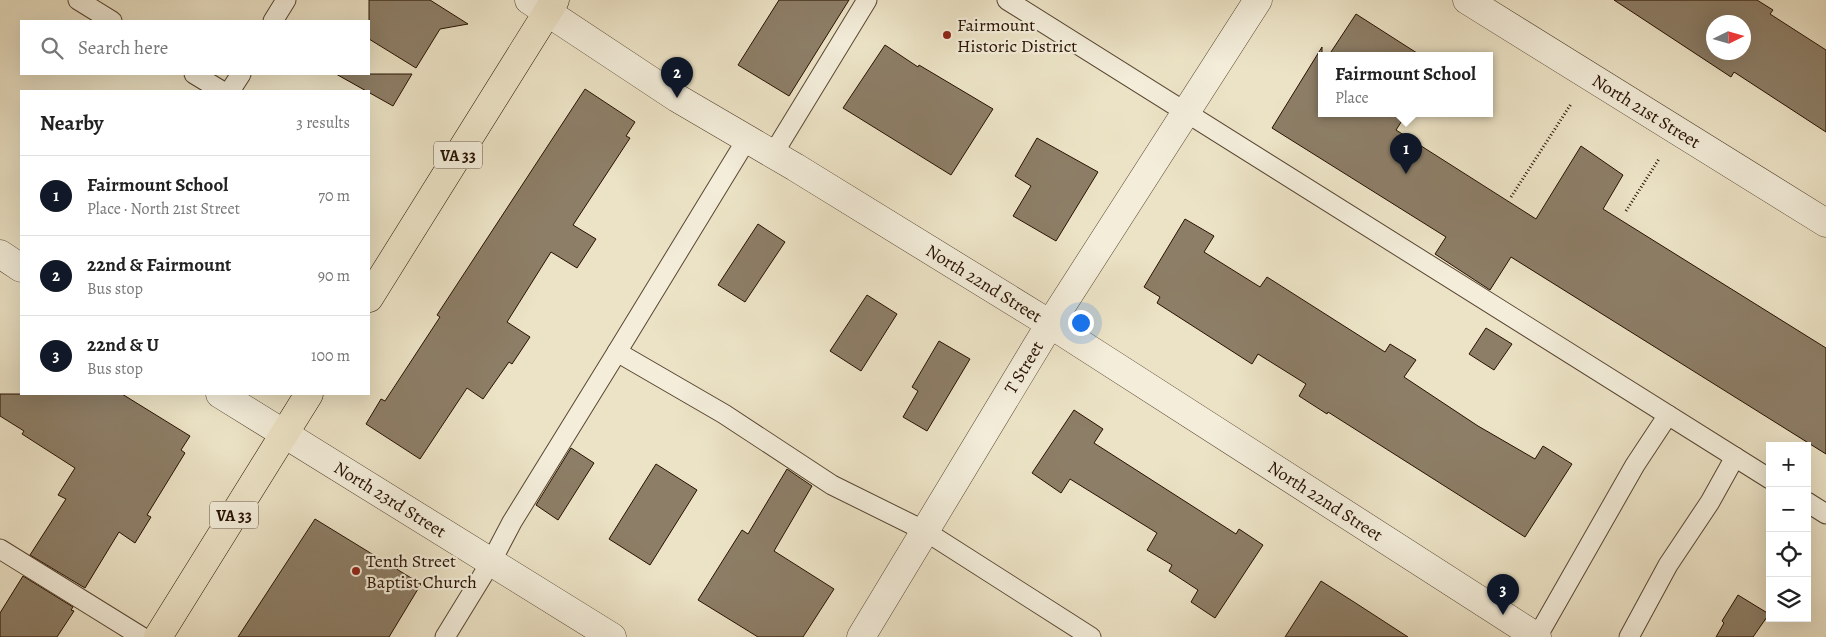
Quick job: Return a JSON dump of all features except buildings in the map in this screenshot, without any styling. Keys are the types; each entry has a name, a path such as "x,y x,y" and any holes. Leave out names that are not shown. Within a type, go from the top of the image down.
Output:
{"main road":[{"name":"VA 33","path":"370,296 544,4"},
{"name":"VA 33","path":"158,637 308,395"}],"street":[{"name":"T Street","path":"861,637 1050,324 1258,0"},
{"name":"North 21st Street","path":"1467,0 1826,223"},
{"name":"North 22nd Street","path":"544,4 677,98 1050,324 1537,637"},
{"path":"0,254 20,267"},
{"name":"North 23rd Street","path":"222,395 612,637"}],"lane":[{"path":"78,0 110,20"},
{"path":"274,20 286,0"},
{"path":"772,154 868,0"},
{"path":"1007,0 1766,476"},
{"path":"196,75 220,90"},
{"path":"231,90 240,75"},
{"path":"446,637 491,562 512,522 747,139"},
{"path":"617,352 724,414 832,485 925,531 1091,637"},
{"path":"1537,637 1635,465 1668,415"},
{"path":"1629,637 1668,565 1710,502 1735,457"},
{"path":"1811,505 1826,514"},
{"path":"0,549 142,637"}],"path":[{"path":"1511,197 1571,104"},
{"path":"1626,211 1659,159"}],"place":[{"name":"Fairmount Historic District","path":"947,35"},
{"name":"22nd & Fairmount","path":"677,98"},
{"name":"Fairmount School","path":"1406,174"},
{"name":"Tenth Street Baptist Church","path":"356,571"},
{"name":"22nd & U","path":"1503,615"}]}
